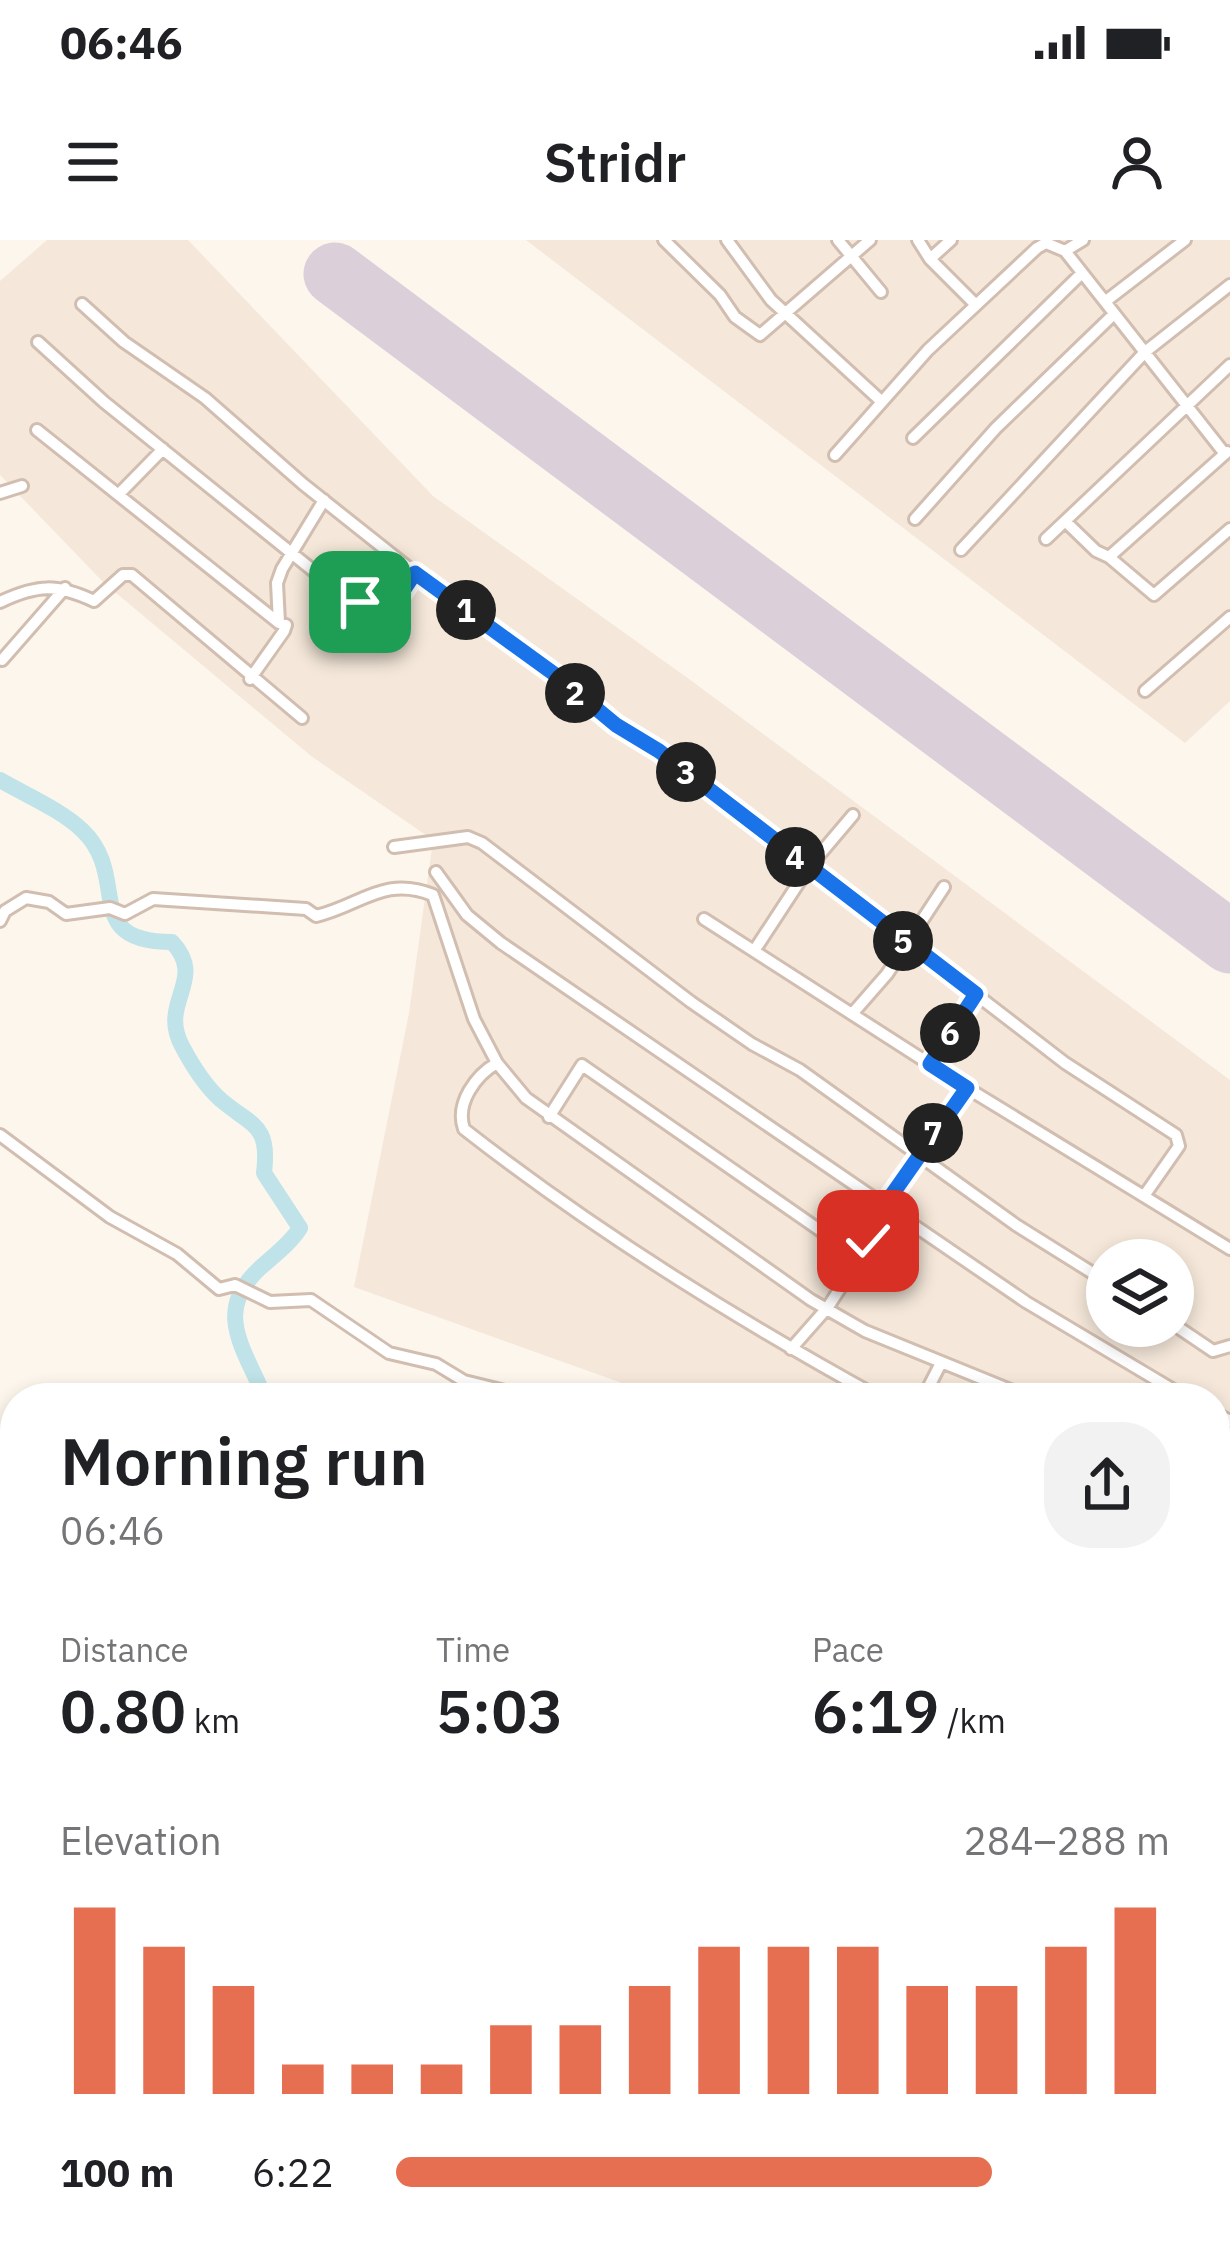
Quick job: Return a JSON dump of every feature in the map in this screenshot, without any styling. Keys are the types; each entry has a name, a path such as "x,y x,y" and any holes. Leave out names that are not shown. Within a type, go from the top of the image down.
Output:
{"street":[{"path":"664,240 760,335 870,240"},
{"path":"727,240 752,278 786,314 880,401"},
{"path":"838,240 880,292"},
{"path":"918,240 930,259 975,304"},
{"path":"930,259 951,240"},
{"path":"1065,251 1082,240"},
{"path":"1106,301 1186,240"},
{"path":"836,455 880,401 975,304 1046,243 1065,251 1228,452 1109,557"},
{"path":"913,437 1082,272"},
{"path":"961,550 1145,352 1230,285"},
{"path":"82,304 124,342 205,398 415,573 1065,1064 1176,1136 1180,1146 1144,1196"},
{"path":"915,519 996,428 1114,314"},
{"path":"38,342 353,601 392,607 415,573"},
{"path":"1046,539 1230,365"},
{"path":"37,430 286,626 250,679"},
{"path":"119,494 163,448"},
{"path":"0,493 22,486"},
{"path":"279,623 277,583 324,500"},
{"path":"1066,522 1154,596 1230,530"},
{"path":"0,602 34,587 65,587 94,601 123,575 132,575 250,679 302,718"},
{"path":"2,660 65,587"},
{"path":"1145,691 1230,616"},
{"path":"754,951 809,867 853,814"},
{"path":"394,848 468,837 482,843 691,1002 800,1070 1016,1226 1086,1269"},
{"path":"436,872 467,915 501,943 676,1058 1026,1302 1162,1383"},
{"path":"0,921 5,910 26,898 49,902 66,914 110,908 125,914 152,899 306,909 316,916 365,894 413,887 433,895 474,1018 497,1063 526,1098 754,1264 865,1331 984,1383"},
{"path":"852,1014 886,974 944,887"},
{"path":"704,919 1230,1249"},
{"path":"930,1064 976,994"},
{"path":"497,1063 479,1073 460,1118 464,1129 557,1200 853,1383"},
{"path":"549,1117 582,1065 857,1256"},
{"path":"884,1206 967,1088"},
{"path":"0,1154 5,1138 110,1217 177,1254 219,1289 235,1285 270,1302 311,1300 389,1353 436,1364 468,1383"},
{"path":"791,1349 828,1307 887,1214 884,1206"},
{"path":"1194,1338 1214,1352 1230,1346"},
{"path":"931,1383 941,1363"}],"shaded area":[{"path":"47,240 188,240 433,496 689,679 1230,1080 1230,1383 622,1383 354,1287 409,1013 433,840 311,756 103,582 0,475 0,281"},
{"path":"526,240 1230,240 1230,701 1185,743"}],"waterway":[{"path":"0,780 82,830 96,848 116,919 126,931 143,939 172,942 185,968 175,1017 182,1046 209,1088 261,1135 264,1173 300,1228 245,1285 238,1300 237,1331 258,1383"}],"runway":[{"path":"335,274 1230,942"}],"route":[{"path":"360,602 392,607 415,573 616,725 659,751 976,994 930,1064 967,1088 884,1206 887,1214 868,1241"}]}
